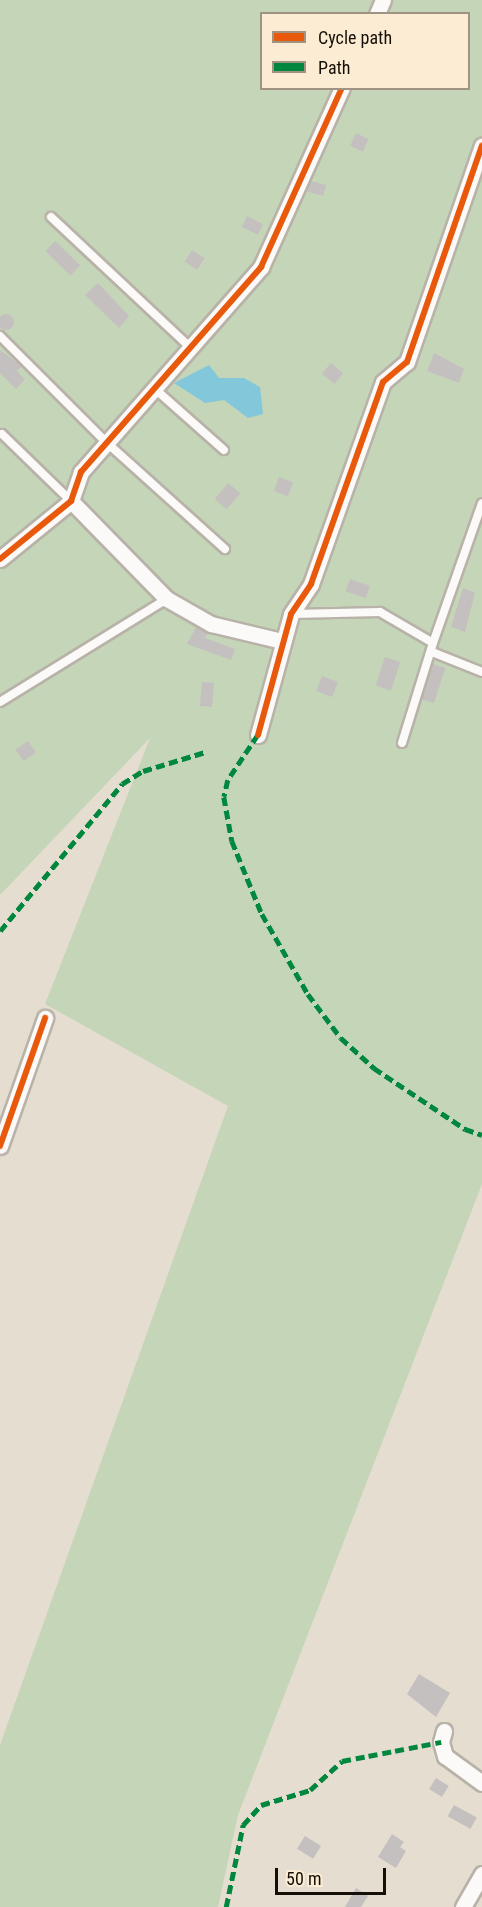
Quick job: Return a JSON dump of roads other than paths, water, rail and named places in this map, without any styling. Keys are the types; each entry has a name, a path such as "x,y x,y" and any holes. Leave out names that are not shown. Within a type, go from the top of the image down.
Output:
{"street":[{"path":"0,559 71,501 81,472 261,267 341,90"},
{"path":"258,735 291,614 311,584 383,382 407,362 482,146"},
{"path":"71,501 167,598 211,624 282,641"},
{"path":"0,1146 45,1018"},
{"path":"444,1731 445,1756 482,1783"},
{"path":"463,1907 482,1874"}],"lane":[{"path":"51,217 192,348"},
{"path":"0,336 106,442 225,549"},
{"path":"155,389 224,450"},
{"path":"2,434 71,501"},
{"path":"402,743 433,643 482,503"},
{"path":"0,702 167,598"},
{"path":"291,614 380,612 433,643"},
{"path":"432,652 482,672"}],"water":[{"path":"209,365 219,378 244,378 260,387 263,414 248,418 224,400 205,403 174,383"}]}
